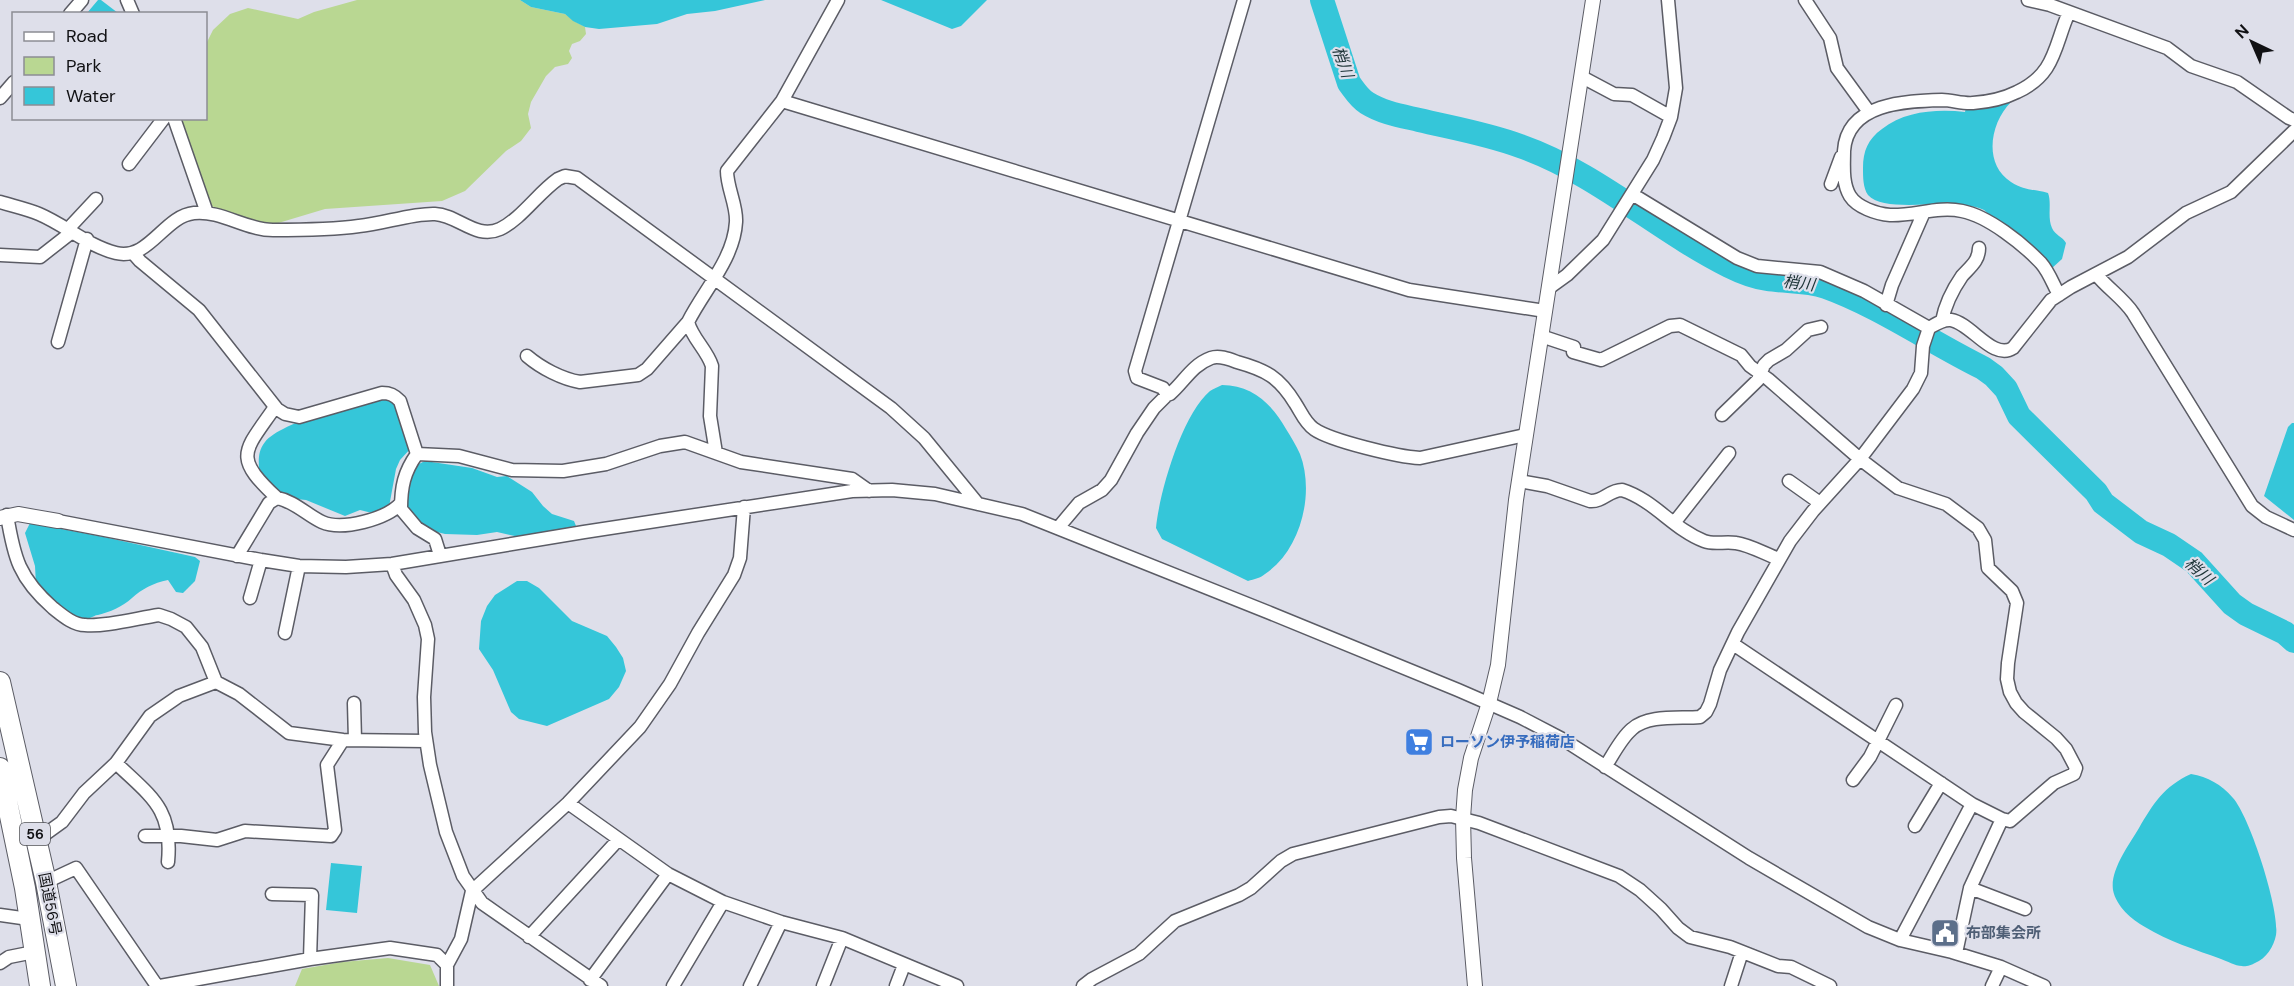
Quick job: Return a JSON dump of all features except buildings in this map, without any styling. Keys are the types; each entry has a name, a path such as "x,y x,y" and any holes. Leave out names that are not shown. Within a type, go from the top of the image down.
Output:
{"highway":[{"name":"国道56号","path":"0,682 7,737 37,840 66,986"},
{"name":"国道56号","path":"0,768 40,986"}],"street":[{"path":"72,12 82,0"},
{"path":"527,356 534,362 573,381 580,382 631,377 647,369 688,321 714,279 735,236 736,218 727,184 727,171 782,101 838,0"},
{"path":"1167,395 1163,388 1137,378 1135,371 1244,0"},
{"path":"1475,986 1463,818 1471,758 1489,703 1498,665 1525,435 1593,0"},
{"path":"1549,288 1567,275 1603,240 1653,160 1671,117 1676,88 1668,0"},
{"path":"1805,0 1830,38 1837,68 1869,112"},
{"path":"2028,0 2050,5 2167,48 2191,66 2237,82 2294,120"},
{"path":"1831,184 1852,128 1869,112 1890,104 1942,100 1972,103 2018,92 2046,72 2051,64 2060,32 2069,12"},
{"path":"1582,77 1614,94 1632,95 1671,117"},
{"path":"0,98 12,83"},
{"path":"782,101 1409,290 1545,311"},
{"path":"129,164 162,120"},
{"path":"175,120 207,213"},
{"path":"1605,766 1631,729 1640,723 1648,720 1700,717 1706,712 1720,670 1738,632 1790,541 1820,503 1860,459 1912,389 1921,373 1923,346 1929,328 1942,321 1950,320 1997,350 2008,351 2013,348 2051,300 2140,248 2186,213 2231,192 2294,131"},
{"path":"1845,145 1845,183 1850,195 1858,205 1883,214 1964,211 2003,231 2041,264 2059,295"},
{"path":"0,202 39,214 117,253 133,253 177,219 191,213 207,213 254,228 270,230 359,226 436,214 487,232 498,230 508,224 548,186 565,176 577,178 909,423 978,504"},
{"path":"0,255 40,257 70,231 96,199"},
{"path":"1629,200 1737,258 1757,266 1820,272 1864,291 1929,328"},
{"path":"1886,305 1892,285 1924,212"},
{"path":"58,342 87,240"},
{"path":"1942,321 1944,308 1962,276 1973,266 1979,255 1979,248"},
{"path":"133,253 199,310 275,407 285,414 299,417 381,393 394,395 405,411 417,454"},
{"path":"2096,274 2107,288 2130,308 2252,506 2266,517 2294,530"},
{"path":"688,321 712,366 710,416 716,453"},
{"path":"1541,336 1574,347 1573,352 1601,360 1670,326 1680,325 1741,355 1860,459 1898,488 1946,504 1970,521 1985,540 1989,568 2016,597 2008,663 2007,679 2010,692 2024,712 2066,749 2076,768 2074,774 2046,790 2016,818 2010,821 2002,819 1972,804 1733,644"},
{"path":"1722,415 1758,380 1760,373 1770,360 1786,351 1808,330 1821,327"},
{"path":"1058,528 1079,503 1102,490 1112,480 1137,433 1154,408 1173,392 1192,370 1213,357 1223,357 1255,367 1273,376 1286,388 1306,421 1321,433 1393,455 1420,458 1525,435"},
{"path":"275,407 252,440 247,453 250,470 277,498 331,525 359,523 385,516 401,503"},
{"path":"417,454 459,456 512,470 563,471 606,464 674,443 686,442 741,462 852,478 869,491"},
{"path":"1674,523 1729,453"},
{"path":"417,454 407,468 402,482 401,509 409,520 435,539 440,555"},
{"path":"1519,481 1547,486 1597,502 1616,490 1622,490 1655,506 1674,523 1703,541 1713,544 1737,543 1779,559"},
{"path":"1789,481 1820,503"},
{"path":"426,741 349,740 289,733 239,694 216,682 202,647 186,627 171,618 159,615 84,626 65,618 29,585 13,551 3,516 18,514 298,566 346,567 392,564 852,490 935,494 1022,514 1489,703 1564,740 1749,858 1868,927 1900,940 1956,953 2001,967 2044,986"},
{"path":"237,556 269,503 277,498"},
{"path":"447,986 447,966 461,939 472,891 568,803 639,728 670,684 734,575 741,558 744,507"},
{"path":"250,598 261,560"},
{"path":"392,564 396,575 420,612 428,639 424,697 426,741 446,832 459,868 482,903 595,983 668,874"},
{"path":"285,633 298,566"},
{"path":"37,840 62,822 84,793 116,763 150,716 179,696 216,682"},
{"path":"145,836 217,840 245,831 331,836 335,830 327,765 349,740 354,703"},
{"path":"1853,780 1870,757 1896,705"},
{"path":"116,763 159,807 170,837 168,862"},
{"path":"1915,826 1941,783"},
{"path":"568,803 668,874 723,902 781,922 842,938 957,986"},
{"path":"1900,940 1972,804"},
{"path":"1083,986 1139,954 1175,921 1251,888 1281,861 1293,854 1439,817 1451,816 1463,818 1619,876 1640,890 1690,937 1742,952 1778,966 1791,967 1830,986"},
{"path":"1956,953 1970,888 2002,819"},
{"path":"529,937 618,840"},
{"path":"46,882 76,868 159,986 310,959 390,948 437,955 447,966"},
{"path":"1970,888 2025,909"},
{"path":"272,894 312,895 310,959"},
{"path":"673,986 723,902"},
{"path":"0,915 29,919"},
{"path":"750,986 781,922"},
{"path":"823,986 842,938"},
{"path":"0,963 9,957 34,952"},
{"path":"1731,986 1742,952"},
{"path":"896,986 904,965"},
{"path":"1992,986 2001,967"}],"green space":[{"path":"357,0 520,0 531,7 565,14 585,27 586,34 580,41 572,44 569,51 572,58 568,64 555,67 546,76 531,102 528,114 531,128 521,141 506,151 465,191 442,201 325,209 275,224 255,223 205,203 171,120 207,120 207,42 213,30 230,14 248,8 298,19"},
{"path":"388,958 430,965 439,986 295,986 302,969 342,962"}],"water":[{"path":"98,0 101,0 117,12 88,12"},
{"path":"520,0 765,0 715,11 687,14 657,24 599,29 585,27 565,14 531,7"},
{"path":"881,0 987,0 961,26 952,29"},
{"path":"2011,100 1994,132 1993,154 1996,165 2011,182 2048,193 2052,228 2066,243 2062,259 2051,269 1984,210 1971,206 1889,204 1877,201 1868,195 1864,186 1863,162 1867,146 1877,133 1891,123 1911,115 1943,111 1965,112 1966,107"},
{"path":"1222,385 1243,388 1268,404 1293,441 1304,469 1305,503 1296,536 1288,551 1277,564 1262,576 1248,581 1162,539 1156,528 1167,476 1181,435 1200,402 1210,391"},
{"path":"387,399 397,404 411,448 400,460 396,469 389,507 376,514 360,510 345,516 306,500 278,492 259,473 261,450 265,442 274,434 322,414"},
{"path":"2294,423 2294,520 2264,496 2288,427"},
{"path":"425,461 472,468 497,477 507,476 532,492 552,514 574,521 576,526 519,537 497,532 477,535 445,534 429,530 421,526 408,511 407,489 410,476 418,465"},
{"path":"30,523 195,557 200,561 195,581 183,593 176,592 168,580 163,581 144,589 111,611 90,618 75,617 60,608 36,585 35,566 25,533"},
{"path":"517,581 527,581 539,588 572,621 607,636 616,647 623,658 626,671 619,687 609,699 547,726 519,719 511,712 493,670 479,649 481,621 487,606 495,595"},
{"path":"2191,774 2214,782 2233,798 2240,808 2255,843 2269,886 2276,935 2266,955 2250,965 2234,964 2154,932 2140,924 2121,907 2113,890 2117,866 2149,811 2166,790"},
{"path":"331,863 362,866 357,913 326,910"}],"waterway":[{"name":"梢川","path":"1322,0 1349,83 1359,97 1367,103 1393,114 1496,138 1548,157 1601,186 1677,236 1729,266 1757,277 1812,283 1846,295 1886,314 1983,368 2006,389 2019,416 2096,492 2103,503 2141,532 2169,545 2194,562 2232,604 2246,614 2285,633 2294,641"}],"place":[{"name":"ローソン伊予稲荷店","path":"1419,742"},
{"name":"布部集会所","path":"1945,933"}]}
